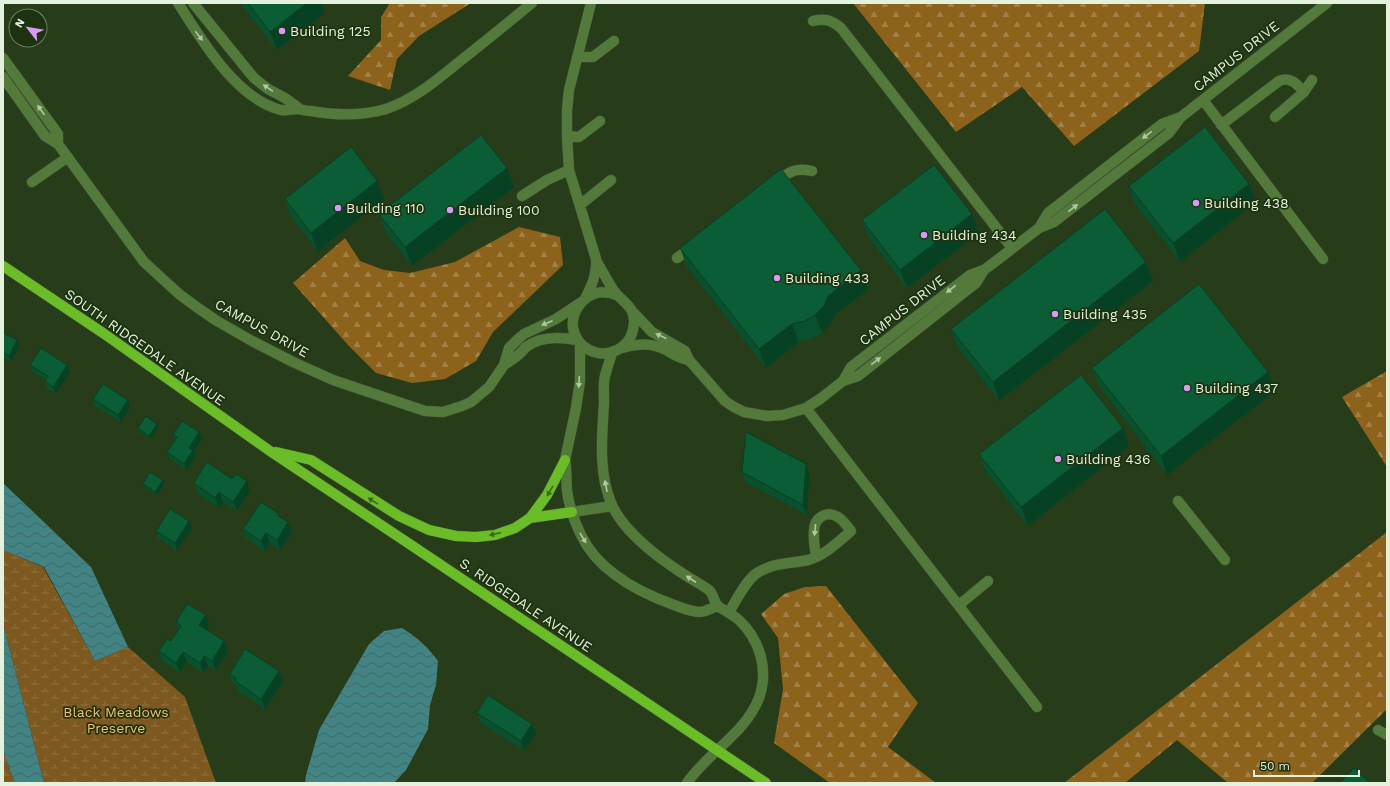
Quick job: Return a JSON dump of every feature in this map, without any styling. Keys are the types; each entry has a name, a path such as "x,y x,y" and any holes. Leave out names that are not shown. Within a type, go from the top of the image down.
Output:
{"main road":[{"name":"SOUTH RIDGEDALE AVENUE","path":"3,266 103,333 270,451"},
{"path":"270,451 311,460 399,516 429,530 456,536 476,537 495,535 515,528 530,518 547,495 564,460"},
{"name":"S. RIDGEDALE AVENUE","path":"270,451 766,783"},
{"path":"530,518 572,512"}],"street":[{"path":"178,3 189,23 233,79 239,86 258,100 281,110 300,109 334,114 368,112 386,109 405,101 429,86 532,3"},
{"path":"193,3 254,78 268,89 285,98 300,109"},
{"path":"591,3 587,24 569,90 567,136 570,170 591,238 596,259 596,271 593,282 574,315 573,328 579,341 584,347 593,352 603,354 617,350 629,341 633,332 634,321 632,311 607,280 596,259"},
{"name":"CAMPUS DRIVE","path":"632,311 652,332 685,351 689,360 725,401 734,407 744,412 767,416 783,415 806,408 820,399 843,380 858,376 976,283 984,270 1039,228 1060,218 1169,133 1181,117 1327,3"},
{"path":"813,21 822,19 832,20 841,28 1012,248"},
{"path":"577,57 593,57 614,41"},
{"name":"CAMPUS DRIVE","path":"3,58 58,134 58,144"},
{"name":"CAMPUS DRIVE","path":"3,77 45,136 58,144 144,262 159,276 179,294 217,321 293,362 332,380 424,411 443,412 462,406 480,396 489,387 504,365 509,348 524,334 556,319 583,301"},
{"path":"1221,125 1279,81 1284,79 1290,79 1304,92"},
{"path":"1275,117 1304,92 1312,80"},
{"path":"1203,100 1323,259"},
{"path":"567,136 579,137 600,121"},
{"path":"32,182 68,157"},
{"path":"768,188 792,171 803,169 812,171"},
{"path":"522,196 547,180 570,170"},
{"path":"580,205 611,180"},
{"path":"677,258 701,239"},
{"path":"583,301 598,293 608,292 618,295"},
{"name":"CAMPUS DRIVE","path":"504,365 533,342 566,338 579,341"},
{"path":"579,341 580,381 576,408 564,460 566,467 567,491 572,512 581,535 593,553 605,566 620,578 651,596 686,609 701,612 717,606"},
{"name":"CAMPUS DRIVE","path":"617,350 639,344 648,344 660,347 679,358 689,360"},
{"path":"617,350 605,377 602,433 606,488 612,506 622,521 643,544 667,564 710,591 717,606 729,612 739,620 759,650 763,675 759,698 752,712 739,730 694,774 688,783"},
{"path":"806,408 1037,706"},
{"path":"1178,501 1225,560"},
{"path":"572,512 612,506"},
{"path":"729,612 743,589 756,573 776,564 809,560 824,553 839,541 850,531 844,521 837,516 831,514 824,515 816,523 814,530 816,556"},
{"path":"958,605 988,581"},
{"path":"1378,730 1387,735"}],"green space":[{"path":"390,3 471,3 419,36 397,59 390,90 348,76 381,40 381,17"},
{"path":"853,3 1205,3 1199,51 1074,146 1022,87 956,132"},
{"path":"519,227 560,237 563,265 493,332 476,361 445,379 412,383 376,373 348,345 293,283 345,238 360,261 384,270 410,273 455,262"},
{"path":"1387,371 1387,467 1342,397"},
{"path":"1387,532 1387,709 1312,783 1228,783 1177,740 1125,783 1064,783"},
{"name":"Black Meadows Preserve","path":"3,550 43,567 95,661 128,647 185,697 216,783 44,783 3,624"},
{"path":"826,586 918,703 888,747 936,783 830,783 774,743 783,689 778,638 761,614 784,594 805,587"},
{"path":"3,751 15,783 3,783"}],"water":[{"path":"3,483 91,567 128,647 95,661 44,567 3,550"},
{"path":"3,624 44,783 15,783 3,751"},
{"path":"402,628 422,643 438,661 436,685 430,705 428,729 406,770 394,783 305,783 319,730 369,644 384,631"}],"building":[{"path":"248,3 307,3 270,32"},
{"name":"Building 438","path":"1205,127 1249,184 1173,243 1129,186"},
{"path":"481,135 507,168 405,247 379,214"},
{"path":"351,147 377,181 311,233 285,199"},
{"name":"Building 434","path":"934,165 972,214 900,270 862,220"},
{"name":"Building 433","path":"781,169 861,270 828,296 824,306 815,315 805,321 792,324 759,349 680,248"},
{"name":"Building 435","path":"1105,209 1146,262 993,382 951,329"},
{"name":"Building 437","path":"1199,284 1268,372 1161,456 1092,368"},
{"path":"3,333 17,340 9,356 3,352"},
{"path":"41,348 67,365 53,387 45,381 48,376 30,365"},
{"name":"Building 436","path":"1081,375 1123,428 1021,507 979,454"},
{"path":"103,384 128,400 118,415 93,399"},
{"path":"146,416 157,424 149,436 138,428"},
{"path":"182,421 199,432 189,448 193,450 184,464 167,452 177,437 173,435"},
{"path":"746,432 806,464 803,505 742,472"},
{"path":"207,462 232,479 236,474 247,481 233,502 219,492 215,498 194,483"},
{"path":"150,472 163,480 155,492 143,484"},
{"path":"261,502 288,522 277,540 266,533 261,541 243,529"},
{"path":"170,509 189,521 175,543 156,531"},
{"path":"187,604 206,615 199,625 224,641 212,661 204,656 200,663 183,652 176,663 159,651 167,639 171,641 181,626 176,622"},
{"path":"245,649 279,671 261,699 235,681 236,678 230,674"},
{"path":"488,695 532,724 521,741 477,713"},
{"path":"1354,768 1370,783 1340,783"}],"place":[{"name":"Building 125","path":"282,31"},
{"name":"Building 438","path":"1196,203"},
{"name":"Building 110","path":"338,208"},
{"name":"Building 100","path":"450,210"},
{"name":"Building 434","path":"924,235"},
{"name":"Building 433","path":"777,278"},
{"name":"Building 435","path":"1055,314"},
{"name":"Building 437","path":"1187,388"},
{"name":"Building 436","path":"1058,459"}]}
